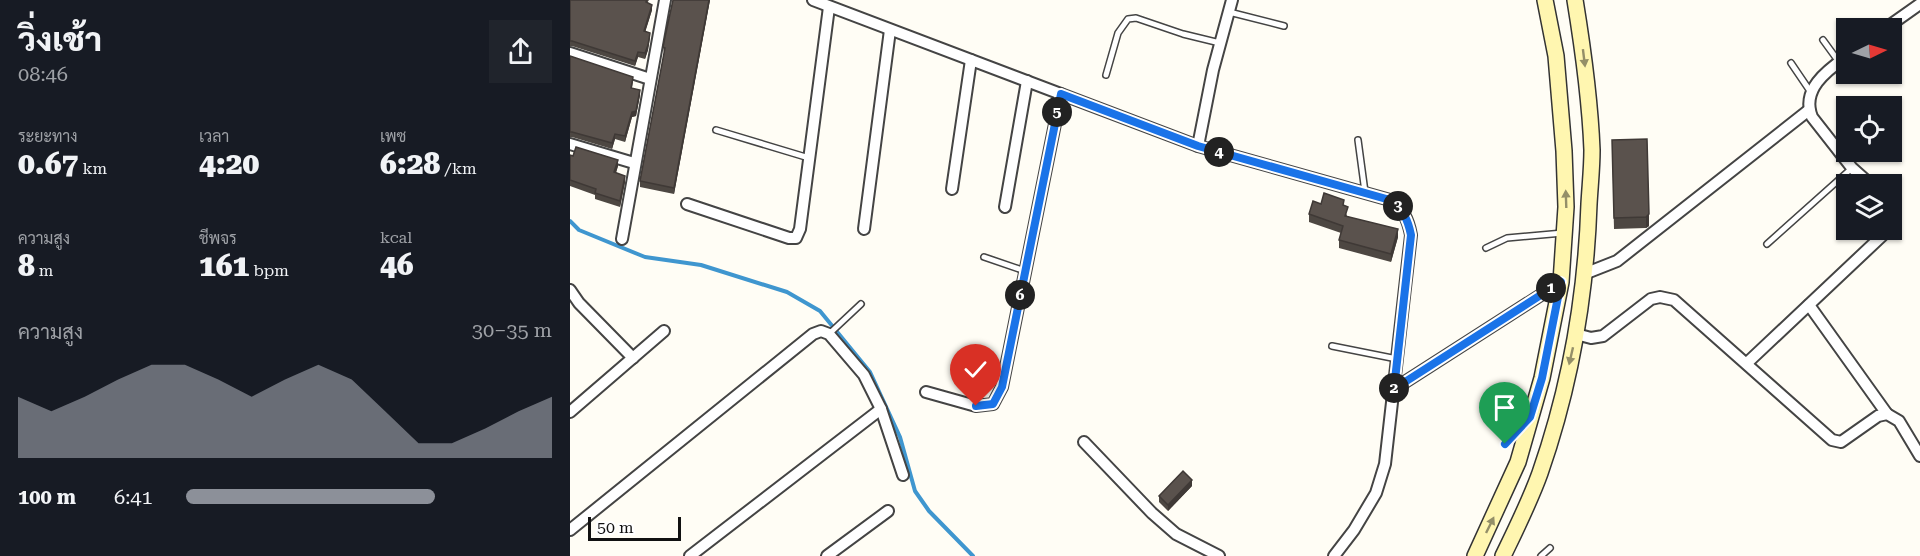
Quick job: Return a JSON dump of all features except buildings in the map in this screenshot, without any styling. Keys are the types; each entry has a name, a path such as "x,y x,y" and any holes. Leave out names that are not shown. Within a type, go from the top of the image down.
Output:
{"main road":[{"path":"1475,556 1518,462 1542,378 1561,282 1566,207 1564,150 1556,56 1545,0"},
{"path":"1503,556 1540,472 1576,334 1584,274 1592,150 1584,56 1575,0"}],"street":[{"path":"622,239 664,0"},
{"path":"813,0 1198,146 1390,200 1401,207 1411,235 1385,464 1376,493 1354,530 1334,556"},
{"path":"1198,146 1220,43 1232,0"},
{"path":"1900,18 1920,4"},
{"path":"687,204 789,238 796,238 800,229 829,7"},
{"path":"864,229 891,30"},
{"path":"570,53 650,79"},
{"path":"952,189 972,60"},
{"path":"1836,66 1810,91 1809,110 1812,117 1859,174"},
{"path":"1005,207 1027,81"},
{"path":"926,392 976,406 993,404 1002,387 1061,94"},
{"path":"1584,274 1617,261 1809,110"},
{"path":"570,144 634,163"},
{"path":"1747,363 1878,240"},
{"path":"1394,389 1561,282"},
{"path":"570,290 579,303 633,358"},
{"path":"1576,334 1591,338 1602,336 1651,299 1660,297 1674,300 1833,440 1841,442 1878,416 1887,414"},
{"path":"1809,305 1887,414 1899,421 1920,456"},
{"path":"570,412 664,331"},
{"path":"570,530 813,334 821,331 830,333 864,375 881,409 903,475"},
{"path":"690,556 881,409"},
{"path":"1084,442 1152,513 1176,534 1219,556"},
{"path":"826,556 888,511"}],"lane":[{"path":"1229,12 1284,26"},
{"path":"1106,75 1118,33 1128,19 1136,18 1183,34 1220,43"},
{"path":"1823,40 1836,53"},
{"path":"1791,63 1810,91"},
{"path":"716,130 809,158"},
{"path":"1358,140 1365,193"},
{"path":"1767,244 1852,168"},
{"path":"1486,248 1507,238 1564,233"},
{"path":"984,257 1025,271"},
{"path":"830,333 861,304"},
{"path":"1332,346 1397,359"},
{"path":"1505,444 1530,417"},
{"path":"1541,556 1550,548"}],"waterway":[{"path":"570,221 579,230 645,257 701,265 787,292 820,311 870,372 900,437 915,491 929,511 973,556"}],"route":[{"path":"976,406 993,404 1002,387 1061,94 1198,146 1390,200 1401,207 1411,235 1394,389 1561,282 1542,378 1530,417 1505,444"}]}
